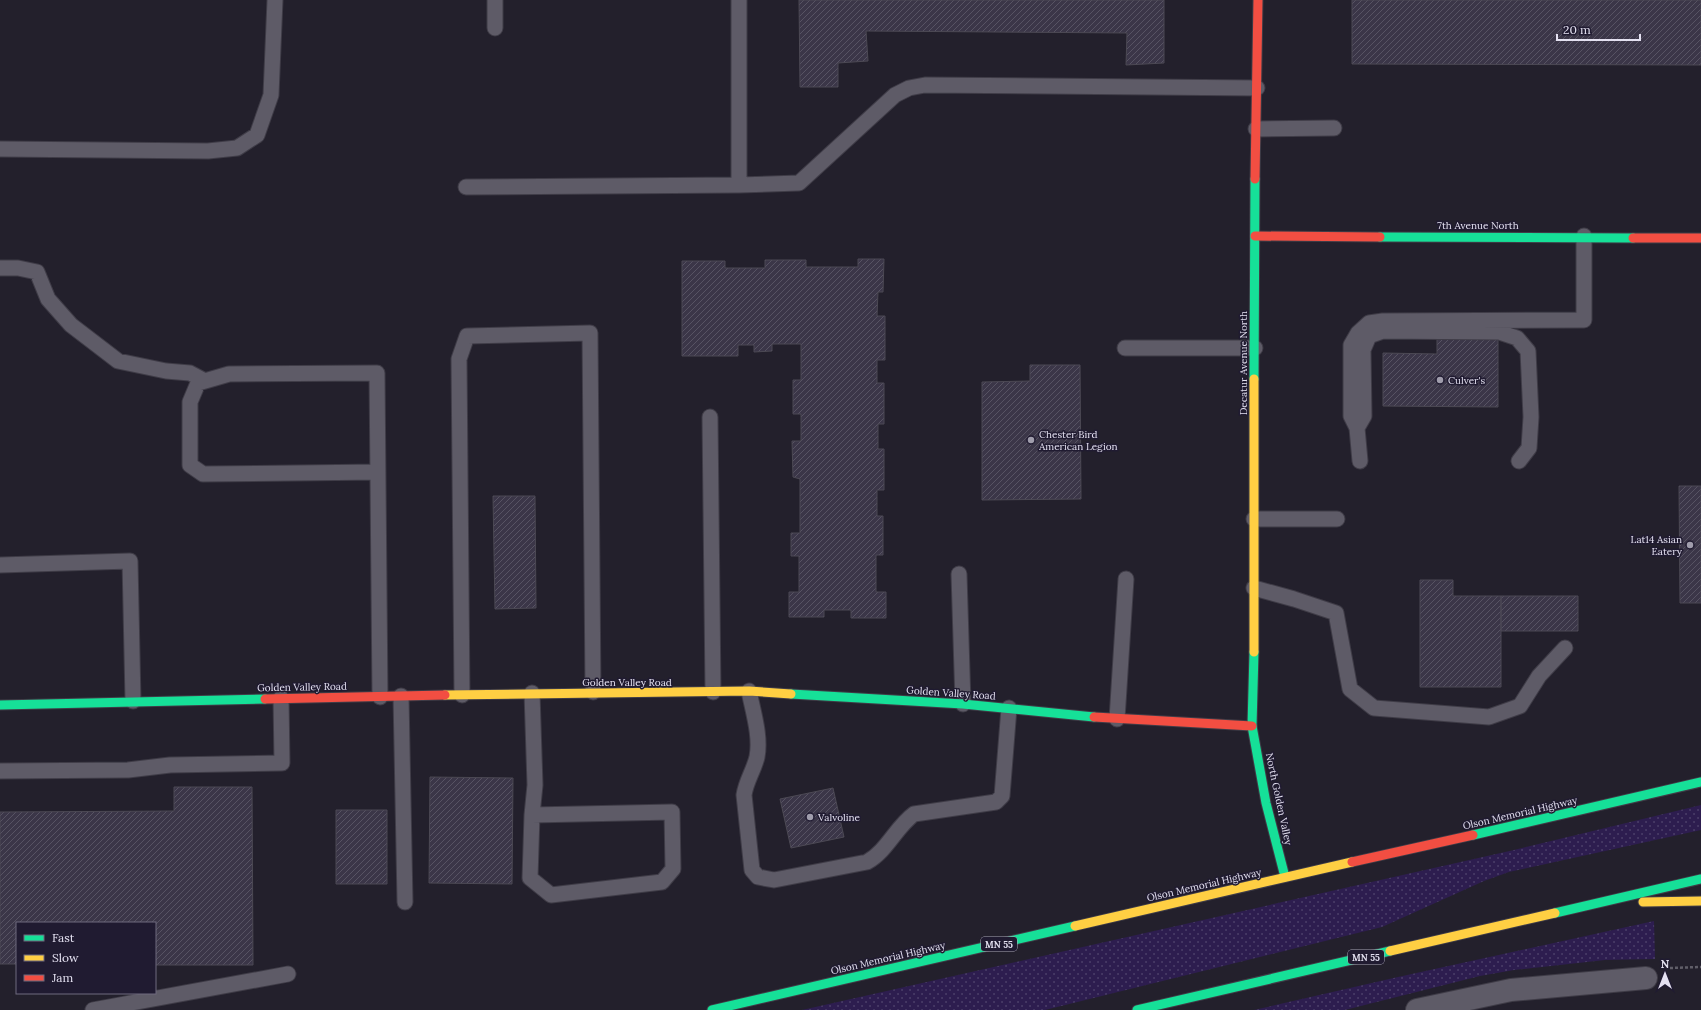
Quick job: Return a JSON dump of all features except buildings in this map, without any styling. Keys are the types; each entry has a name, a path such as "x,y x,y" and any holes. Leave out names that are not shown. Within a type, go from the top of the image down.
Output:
{"main road":[{"name":"Decatur Avenue North","path":"1252,726 1258,0"},
{"name":"7th Avenue North","path":"1255,236 1584,236 1701,238"},
{"name":"Golden Valley Road","path":"0,705 532,693 749,692 963,704 1117,719 1252,726"},
{"name":"North Golden Valley","path":"1252,726 1266,803 1285,877"},
{"name":"Olson Memorial Highway","path":"712,1010 1701,782"},
{"name":"MN 55","path":"1137,1010 1701,879"},
{"path":"1595,904 1701,900"}],"street":[{"path":"1418,1010 1511,990 1646,978"}],"lane":[{"path":"0,149 208,151 237,148 257,135 271,95 274,0"},
{"path":"495,0 495,28"},
{"path":"739,0 739,185"},
{"path":"466,187 739,185 799,183 895,95 909,88 925,85 1257,88"},
{"path":"1256,129 1334,128"},
{"path":"1360,461 1357,428 1351,416 1351,345 1358,332 1369,323 1383,321 1584,320 1584,236"},
{"path":"0,268 18,268 37,272 48,299 72,325 118,361 166,371 190,373 205,381"},
{"path":"1357,428 1364,416 1363,350 1369,336 1383,331 1499,332 1517,338 1528,351 1529,356 1531,417 1529,448 1519,461"},
{"path":"462,695 459,359 467,336 590,334 593,692"},
{"path":"1125,348 1255,348"},
{"path":"378,472 203,474 190,465 190,402 198,383 229,374 377,373 378,472 380,696"},
{"path":"710,417 713,692"},
{"path":"1254,519 1337,519"},
{"path":"0,565 130,561 133,701"},
{"path":"958,574 963,704"},
{"path":"1117,719 1126,580"},
{"path":"1254,588 1336,613 1350,689 1374,708 1489,717 1520,706 1539,676 1565,648"},
{"path":"749,692 758,744 756,759 746,784 744,795 752,870 758,877 774,880 867,862 877,856 906,820 914,814 996,802 1002,796 1009,708"},
{"path":"532,693 535,785 532,814 530,878 551,895 662,882 673,869 672,812 532,814"},
{"path":"401,696 405,902"},
{"path":"0,771 128,770 170,765 282,763 281,698"},
{"path":"94,1010 288,974"}],"path":[{"path":"1646,978 1656,968 1701,967"}],"shaded area":[{"path":"1701,805 1701,830 1509,872 1484,881 1382,927 1045,1010 802,1010 1514,850"},
{"path":"1654,921 1655,959 1605,960 1514,970 1480,976 1345,1010 1254,1010 1398,977"}],"traffic: fast":[{"path":"1254,379 1255,179"},
{"path":"1380,237 1633,238"},
{"path":"1254,652 1252,726 1266,803 1285,877"},
{"path":"791,694 963,704 1094,717"},
{"path":"0,705 265,699"},
{"path":"1473,835 1701,782"},
{"path":"1555,913 1701,879"},
{"path":"712,1010 1075,926"},
{"path":"1137,1010 1390,951"}],"traffic: slow":[{"path":"1254,379 1254,652"},
{"path":"445,695 749,691 791,694"},
{"path":"1075,926 1352,862"},
{"path":"1643,902 1701,901"},
{"path":"1390,951 1555,913"}],"traffic: jam":[{"path":"1255,179 1258,0"},
{"path":"1255,236 1380,237"},
{"path":"1633,238 1701,238"},
{"path":"265,699 445,695"},
{"path":"1094,717 1252,726"},
{"path":"1352,862 1473,835"}],"place":[{"name":"Culver's","path":"1440,380"},
{"name":"Chester Bird American Legion","path":"1031,440"},
{"name":"Lat14 Asian Eatery","path":"1690,545"},
{"name":"Valvoline","path":"810,817"}]}
